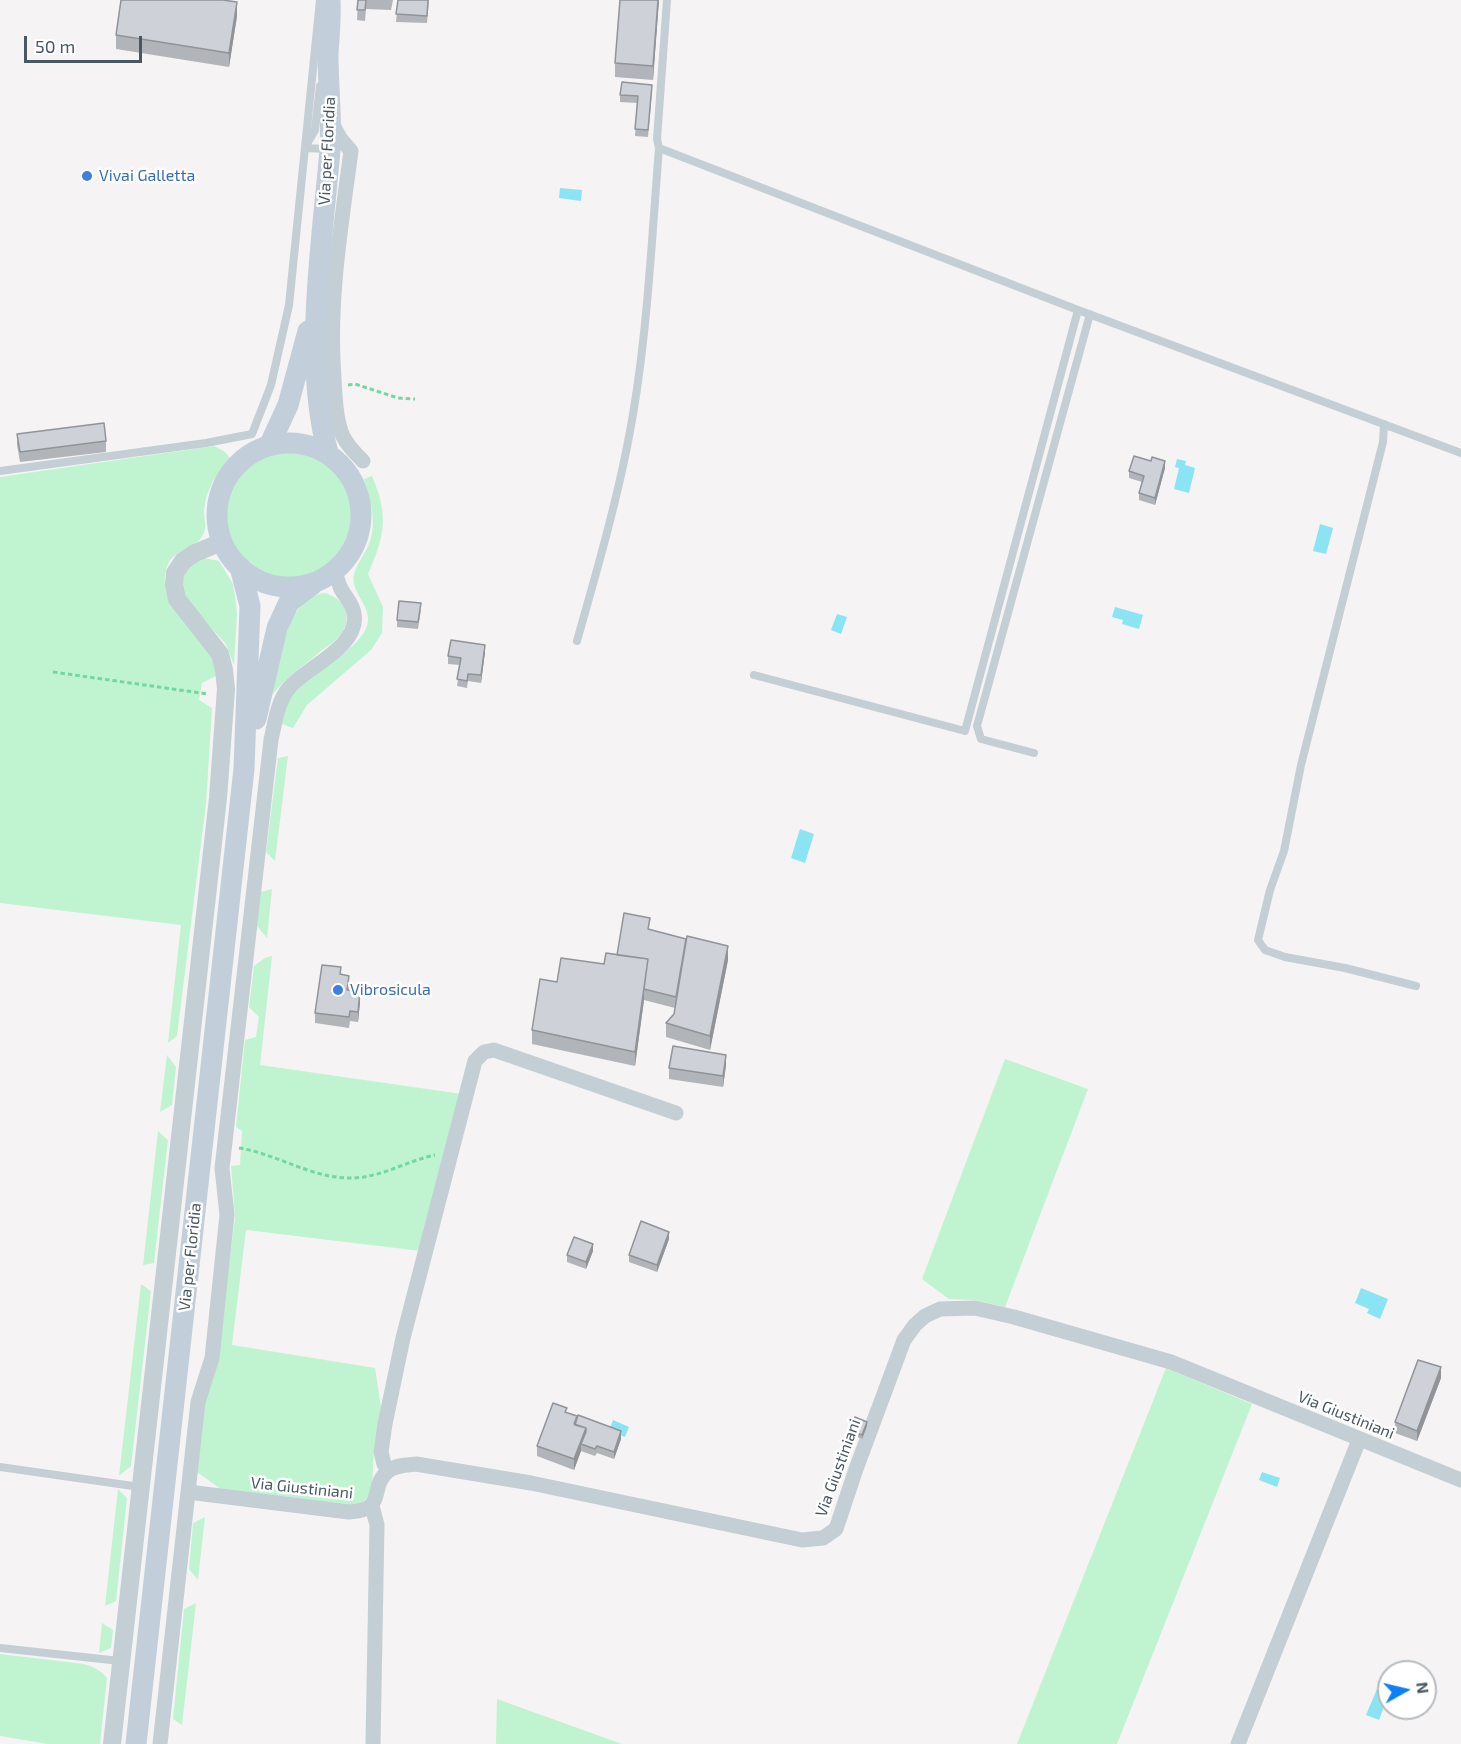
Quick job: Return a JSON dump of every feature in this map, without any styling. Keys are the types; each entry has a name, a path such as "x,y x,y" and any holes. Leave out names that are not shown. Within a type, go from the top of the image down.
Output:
{"main road":[{"name":"Via per Floridia","path":"318,283 332,123 328,55 332,6"},
{"path":"270,444 291,396 318,283"},
{"path":"318,283 316,354 318,398 328,453"},
{"path":"244,770 277,628 289,602 334,572 350,555 360,534 362,511 357,488 346,468 328,453 300,442 270,444 248,455 230,472 220,494 217,518 222,542 240,567 256,579 274,586 294,587 313,584"},
{"path":"240,567 250,606 244,770"},
{"name":"Via per Floridia","path":"136,1744 244,770"}],"street":[{"path":"332,123 340,138 351,151 335,280 332,325 335,387 340,429 350,448 363,461"},
{"path":"112,1744 218,798 225,696 224,670 220,654 177,599 174,585 175,573 183,561 195,553 222,542"},
{"path":"160,1744 198,1402 212,1358 227,1215 222,1168 271,740 282,699 289,688 350,637 355,616 352,604 334,572"},
{"path":"390,1470 384,1464 381,1452 385,1424 404,1338 475,1061 484,1052 494,1050 676,1113"},
{"name":"Via Giustiniani","path":"188,1492 362,1512 372,1506 381,1479 390,1470 402,1465 416,1464 476,1472 802,1540 823,1539 836,1529 904,1340 925,1316 940,1309 956,1308 975,1308 1014,1317 1171,1362 1461,1480"},
{"path":"1238,1744 1359,1440"},
{"path":"372,1506 377,1525 373,1744"}],"lane":[{"path":"0,471 206,443 252,434 271,385 290,305 320,0"},
{"path":"577,641 604,544 629,435 642,354 659,148 657,139 667,0"},
{"path":"305,148 315,130 320,84 328,55"},
{"path":"305,148 330,149"},
{"path":"659,148 1078,310 1461,453"},
{"path":"754,675 965,731 1078,310"},
{"path":"1034,753 981,738 977,726 1090,314"},
{"path":"1384,424 1383,442 1301,765 1284,850 1270,890 1258,940 1265,950 1285,957 1345,968 1416,986"},
{"path":"0,1467 140,1486"},
{"path":"0,1648 122,1661"}],"path":[{"path":"335,387 356,384 398,398 415,399"},
{"path":"53,672 225,696"},
{"path":"225,1145 256,1150 304,1169 351,1178 379,1174 430,1156 451,1152"}],"green space":[{"path":"214,446 224,451 231,459 209,489 205,503 205,527 202,536 193,545 174,556 167,567 165,581 171,604 211,653 218,675 202,683 199,700 212,708 206,804 177,1036 168,1043 181,925 0,903 0,477"},
{"path":"290,452 314,457 334,471 348,491 353,515 348,539 334,559 314,573 290,578 266,573 246,559 232,539 227,515 232,491 246,471 266,457"},
{"path":"372,476 381,503 383,525 378,548 368,574 383,607 382,633 371,650 307,705 293,728 282,724 288,702 295,692 356,643 368,622 366,609 355,587 354,574 372,534 372,510 364,479"},
{"path":"204,558 219,561 233,584 237,614 234,665 225,643 194,608 182,588 182,578 187,569"},
{"path":"325,593 337,599 344,608 347,620 342,633 289,677 272,695 281,650 292,619 301,606 312,597"},
{"path":"288,756 275,861 266,852 278,758"},
{"path":"272,889 267,938 257,926 261,892"},
{"path":"272,956 260,1065 462,1094 421,1251 246,1230 232,1345 375,1368 381,1407 374,1448 372,1489 359,1505 225,1492 197,1472 205,1402 215,1373 235,1218 231,1166 240,1165 242,1131 236,1127 245,1040 256,1037 259,1017 249,1007 254,966"},
{"path":"167,1055 176,1067 172,1105 160,1112"},
{"path":"1005,1059 1088,1089 1005,1307 975,1300 949,1299 922,1279"},
{"path":"158,1131 168,1140 154,1263 143,1265"},
{"path":"141,1284 151,1291 131,1466 119,1476"},
{"path":"1166,1368 1252,1404 1117,1744 1017,1744"},
{"path":"118,1489 127,1498 116,1601 105,1606"},
{"path":"205,1517 198,1580 189,1569 193,1523"},
{"path":"196,1603 182,1725 173,1719 184,1609"},
{"path":"102,1623 113,1630 111,1648 99,1653"},
{"path":"0,1654 84,1664 102,1673 107,1678 100,1744 48,1744 0,1736"},
{"path":"497,1699 622,1744 496,1744"}],"water":[{"path":"560,188 582,190 581,201 559,198"},
{"path":"1177,459 1186,461 1185,465 1195,468 1189,493 1174,489 1179,468 1175,467"},
{"path":"1320,524 1333,528 1326,554 1313,551"},
{"path":"1115,607 1143,615 1139,629 1122,624 1123,620 1112,617"},
{"path":"837,614 847,617 841,634 831,630"},
{"path":"800,829 814,834 805,863 791,858"},
{"path":"1361,1288 1388,1299 1380,1319 1367,1313 1369,1309 1355,1303"},
{"path":"613,1420 629,1427 625,1437 609,1431"},
{"path":"1262,1472 1280,1478 1277,1487 1259,1480"},
{"path":"1377,1689 1377,1719 1366,1715"}],"building":[{"path":"121,0 237,2 229,53 116,35"},
{"path":"358,0 366,0 365,10 357,10"},
{"path":"398,0 428,0 427,16 396,14"},
{"path":"620,0 658,0 653,66 615,63"},
{"path":"622,82 652,85 648,130 635,129 638,96 620,95"},
{"path":"104,423 106,441 20,452 17,434"},
{"path":"1134,456 1151,461 1152,457 1165,461 1155,498 1139,493 1144,476 1129,471"},
{"path":"399,601 421,603 418,622 397,620"},
{"path":"451,640 485,645 481,675 468,674 467,681 457,679 461,658 448,656"},
{"path":"624,913 650,918 648,929 686,939 676,997 644,989 648,959 617,955"},
{"path":"687,936 728,946 710,1036 666,1023 674,1014"},
{"path":"606,953 648,959 635,1052 532,1030 540,979 557,982 561,958 604,964"},
{"path":"322,965 341,967 340,974 349,976 347,990 360,991 358,1012 350,1011 349,1017 315,1013"},
{"path":"673,1046 726,1055 723,1076 669,1068"},
{"path":"641,1221 669,1232 657,1265 629,1255"},
{"path":"574,1237 593,1244 586,1262 567,1255"},
{"path":"1418,1360 1441,1367 1417,1431 1395,1422"},
{"path":"553,1403 567,1408 565,1412 577,1416 574,1424 586,1428 574,1459 537,1446"},
{"path":"578,1415 621,1431 614,1452 597,1446 595,1449 581,1444 586,1428 575,1425"},
{"path":"855,1417 867,1422 862,1435 850,1430"}],"place":[{"name":"Vivai Galletta","path":"87,176"},
{"name":"Vibrosicula","path":"338,990"}]}
